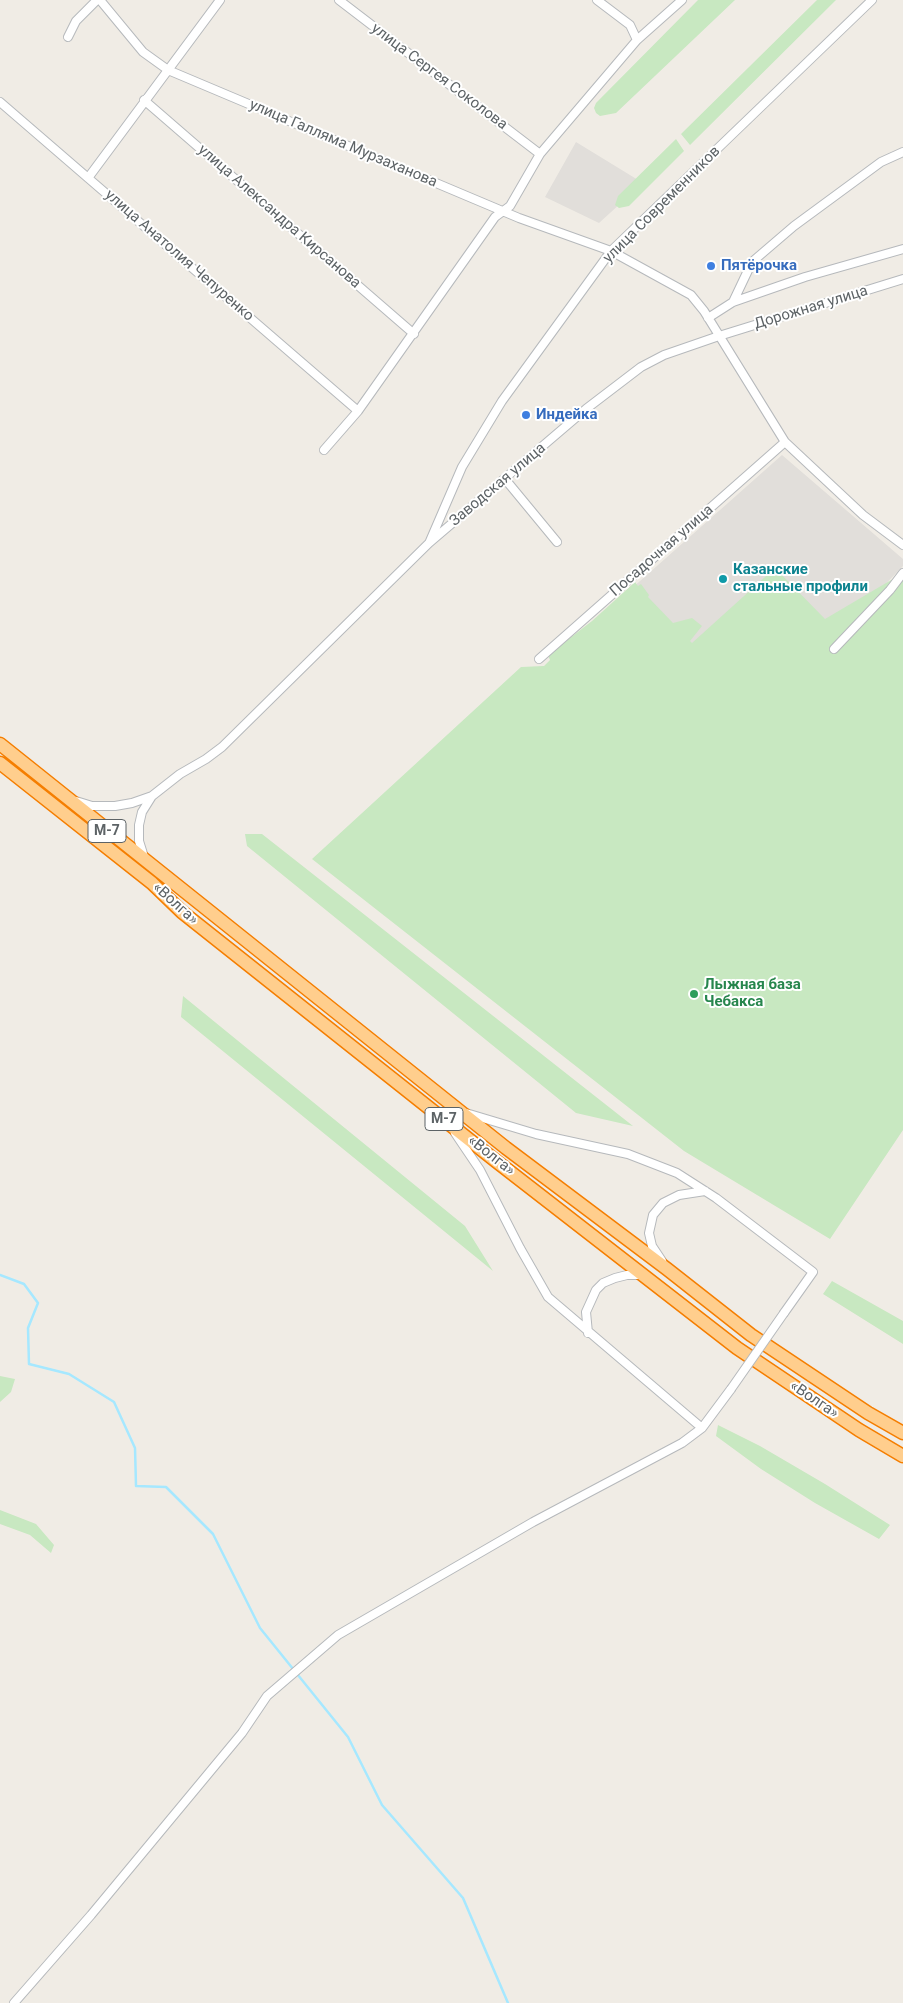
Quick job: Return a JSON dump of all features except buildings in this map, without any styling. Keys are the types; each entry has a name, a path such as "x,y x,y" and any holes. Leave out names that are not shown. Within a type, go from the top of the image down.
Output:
{"highway":[{"name":"«Волга»","path":"0,744 458,1111 667,1269 750,1335 868,1413 903,1433"},
{"name":"«Волга»","path":"0,763 152,883 182,912 448,1123 737,1348 859,1430 903,1456"}],"street":[{"path":"68,37 76,21 98,0"},
{"name":"улица Галляма Мурзаханова","path":"98,0 143,52 168,70 503,212 611,251 691,295 708,318 785,442 863,515 903,545"},
{"path":"88,178 220,0"},
{"name":"улица Сергея Соколова","path":"338,0 540,154"},
{"path":"597,0 630,25 637,40"},
{"path":"324,450 358,411 496,217 510,206 540,154 637,40 682,0"},
{"name":"улица Современников","path":"430,543 462,467 502,401 611,251 872,0"},
{"name":"улица Александра Кирсанова","path":"144,100 414,334"},
{"name":"улица Анатолия Чепуренко","path":"0,102 358,411"},
{"path":"733,302 752,262 794,226 873,168 903,152"},
{"path":"708,318 733,302 805,277 903,249"},
{"name":"Дорожная улица","path":"719,336 903,279"},
{"name":"Заводская улица","path":"152,796 180,774 222,747 430,543 586,410 641,367 664,355 719,336"},
{"name":"Посадочная улица","path":"539,659 785,442"},
{"path":"505,479 557,542"},
{"path":"834,649 890,590 903,573"},
{"path":"72,800 92,806 115,806 152,796"},
{"path":"145,860 139,841 139,825 142,812 152,796"},
{"path":"14,2003 91,1915 242,1733 267,1696 338,1635 533,1522 682,1443 702,1428 813,1272 801,1260 677,1173 628,1154 536,1134 458,1111"},
{"path":"448,1123 480,1170 520,1248 548,1297 588,1333 702,1428"},
{"path":"667,1269 652,1246 649,1233 653,1215 663,1203 679,1195 705,1191"},
{"path":"588,1333 586,1312 596,1290 603,1283 615,1278 627,1275 644,1275"}],"shaded area":[{"path":"576,142 643,183 599,223 545,197"},
{"name":"Казанские стальные профили","path":"782,455 903,559 903,566 832,639 804,733 669,635 631,589"}],"green space":[{"path":"698,0 735,0 616,113 600,116 596,113 594,108 596,103"},
{"path":"817,0 836,0 690,145 681,134"},
{"path":"676,139 684,151 629,206 619,208 615,205 618,196"},
{"name":"Лыжная база Чебакса","path":"775,568 825,619 903,573 903,1130 830,1239 684,1151 312,859 521,667 544,666 550,660 548,655 592,621 635,582 638,586 641,584 649,595 648,597 673,623 692,618 702,626 690,641 692,643"},
{"path":"245,834 262,834 633,1126 576,1113 247,846"},
{"path":"183,996 465,1226 493,1271 181,1017"},
{"path":"832,1281 903,1321 903,1344 823,1294"},
{"path":"0,1376 15,1379 11,1392 0,1402"},
{"path":"718,1425 760,1446 890,1525 879,1539 815,1503 761,1469 716,1436"},
{"path":"0,1510 36,1524 54,1545 51,1553 30,1535 0,1524"}],"waterway":[{"path":"0,1275 24,1284 38,1303 28,1328 29,1364 69,1374 114,1402 135,1448 136,1486 166,1487 213,1534 260,1628 348,1737 382,1805 463,1898 508,2003"}],"place":[{"name":"Пятёрочка","path":"711,266"},
{"name":"Индейка","path":"526,415"},
{"name":"Казанские стальные профили","path":"723,579"},
{"name":"Лыжная база Чебакса","path":"694,994"}]}
